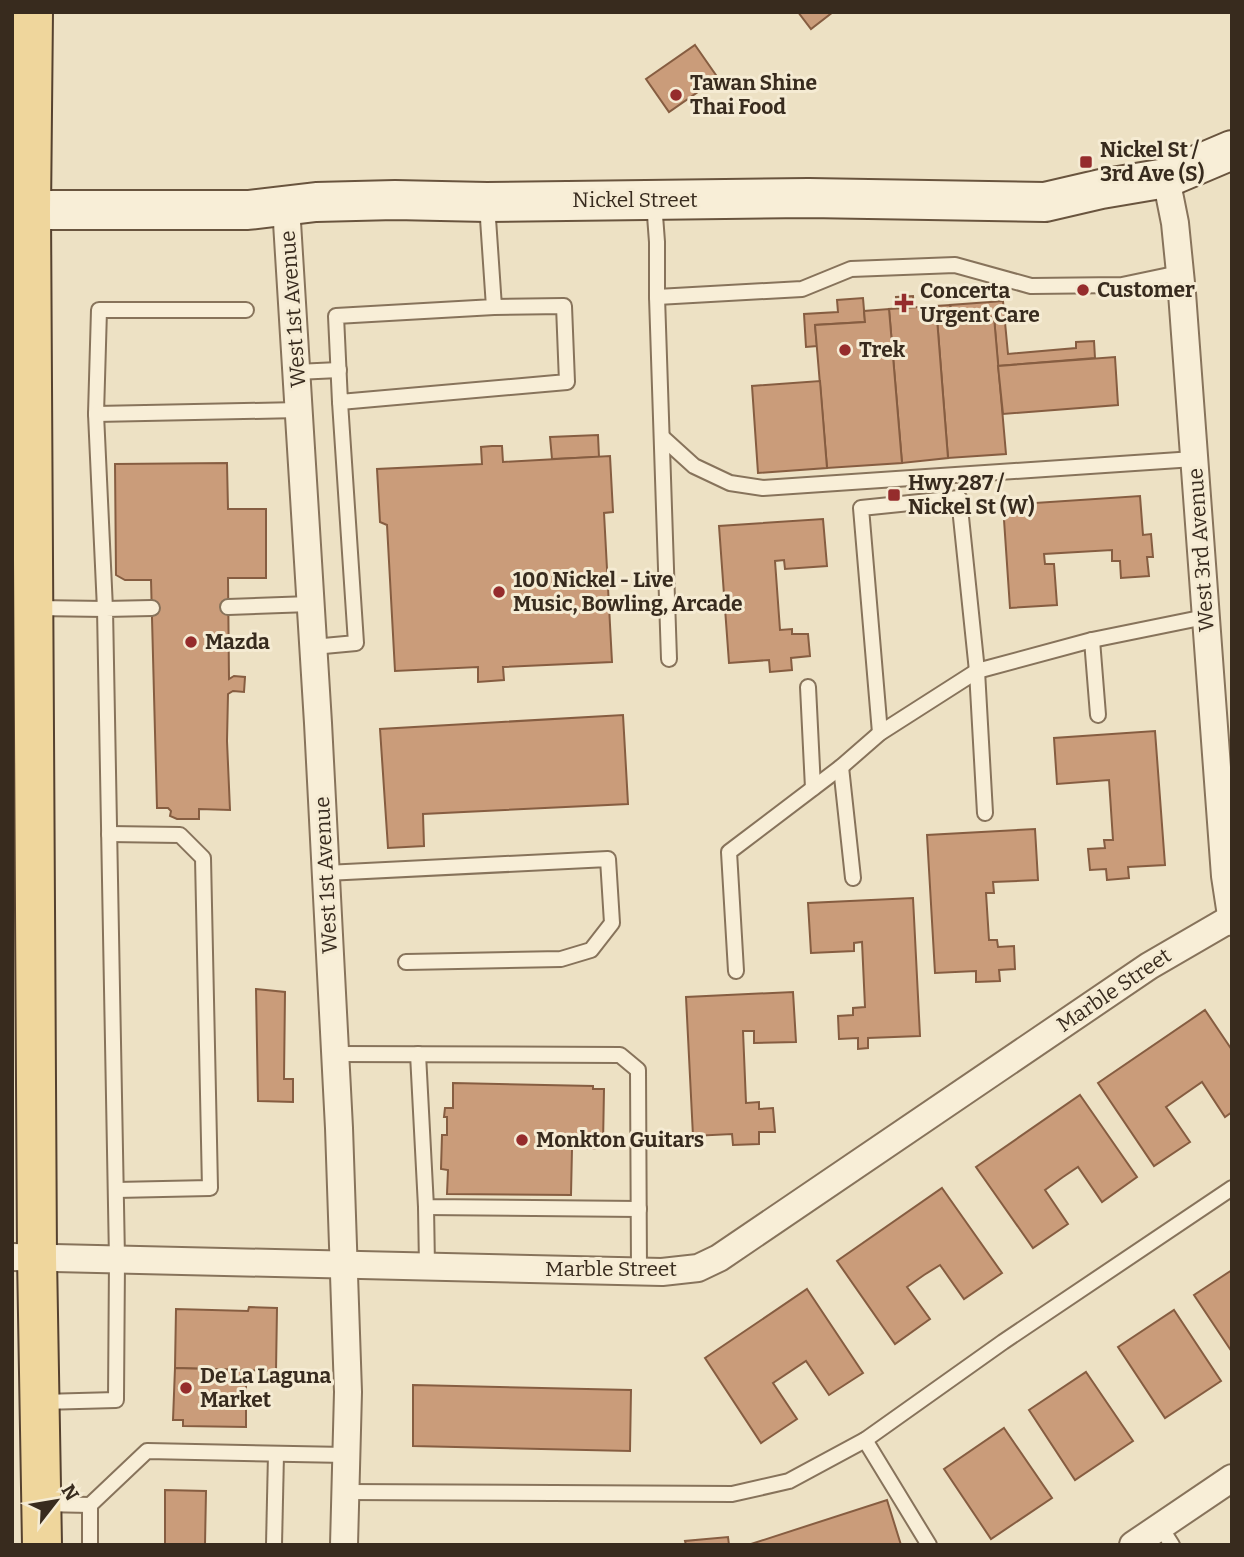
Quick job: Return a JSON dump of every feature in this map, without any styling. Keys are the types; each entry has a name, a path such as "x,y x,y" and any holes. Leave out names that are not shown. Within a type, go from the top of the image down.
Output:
{"main road":[{"path":"33,12 18,211 33,608 24,1257 40,1402 43,1545"}],"street":[{"name":"Nickel Street","path":"18,211 248,210 316,202 395,200 487,202 809,198 1045,202 1166,178 1232,150"},
{"name":"West 3rd Avenue","path":"1166,178 1175,223 1205,617 1224,748 1231,920"},
{"name":"West 1st Avenue","path":"286,206 335,1054 348,1392 344,1545"},
{"name":"Marble Street","path":"24,1257 662,1272 698,1268 719,1258 1149,966 1231,920"},
{"path":"1133,1545 1166,1536 1232,1478"}],"lane":[{"path":"653,200 657,237 669,659"},
{"path":"487,202 494,307"},
{"path":"657,297 802,289 851,269 955,265 1031,286 1122,285 1179,273"},
{"path":"313,647 356,643 340,402 336,316 564,306 567,382 340,402"},
{"path":"40,1402 117,1400 116,1190 105,609 96,414 99,310 246,310"},
{"path":"296,372 339,370"},
{"path":"96,414 299,410"},
{"path":"662,437 694,466 730,483 763,488 1194,459"},
{"path":"880,733 861,508 959,498 976,671 985,813"},
{"path":"228,607 310,604"},
{"path":"33,608 152,608"},
{"path":"736,971 729,852 880,733 976,671 1092,639 1205,617"},
{"path":"1092,639 1098,715"},
{"path":"808,687 813,788"},
{"path":"841,766 853,878"},
{"path":"109,834 180,835 203,858 210,1188 116,1190"},
{"path":"326,873 608,859 612,923 591,950 561,959 406,962"},
{"path":"335,1054 620,1055 638,1070 639,1271"},
{"path":"418,1054 427,1266"},
{"path":"345,1492 732,1494 789,1481 865,1440 1003,1342 1232,1188"},
{"path":"426,1207 639,1209"},
{"path":"865,1440 929,1545"},
{"path":"42,1503 90,1505 147,1451 346,1455"},
{"path":"274,1545 276,1454"},
{"path":"90,1505 90,1545"}],"building":[{"path":"798,12 833,12 811,29"},
{"name":"Tawan Shine Thai Food","path":"695,45 718,78 669,112 646,79"},
{"path":"913,296 914,308 897,309 896,297"},
{"path":"863,298 865,322 815,325 817,346 806,347 804,314 838,312 837,300"},
{"path":"1003,301 1008,354 1076,348 1076,342 1094,341 1095,358 998,366 994,317 988,318 988,312 952,315 950,305"},
{"path":"950,305 952,315 988,312 988,318 994,317 1006,454 948,458 936,306"},
{"path":"936,306 948,458 902,463 889,309"},
{"path":"889,309 902,463 827,468 815,325 865,322 864,311"},
{"path":"1115,357 1118,405 1003,414 998,366"},
{"path":"820,381 827,468 758,473 752,386"},
{"path":"598,435 599,457 552,459 550,437"},
{"name":"100 Nickel - Live Music, Bowling, Arcade","path":"502,446 503,462 610,456 613,512 604,513 612,662 503,667 504,680 478,682 478,667 395,671 387,525 380,522 377,469 482,464 481,447"},
{"name":"Mazda","path":"227,463 228,509 266,509 266,578 228,578 229,679 234,676 245,677 244,692 233,691 228,694 230,810 199,809 199,819 177,819 170,816 171,811 168,808 157,808 151,580 125,580 116,575 115,464"},
{"path":"1140,496 1143,535 1151,534 1153,557 1147,557 1149,576 1121,578 1120,561 1112,561 1112,550 1044,554 1045,564 1054,564 1057,605 1010,608 1003,505"},
{"path":"823,519 827,566 785,569 784,560 775,561 780,630 792,629 792,634 808,634 810,656 791,658 792,670 770,672 769,660 729,663 719,526"},
{"path":"623,715 628,804 423,814 424,846 388,848 380,729"},
{"path":"1155,731 1165,865 1128,867 1129,878 1107,880 1106,869 1090,870 1088,849 1105,848 1104,840 1113,840 1109,780 1057,784 1054,738"},
{"path":"1035,829 1038,880 993,882 994,893 986,893 989,940 997,940 998,947 1014,946 1015,969 999,970 1000,981 976,982 976,971 935,973 927,835"},
{"path":"913,898 920,1036 868,1038 868,1048 858,1049 858,1038 839,1039 838,1016 853,1015 853,1008 865,1007 862,942 854,943 854,951 811,953 808,903"},
{"path":"256,989 285,992 284,1079 293,1079 293,1102 258,1101"},
{"path":"793,992 796,1042 754,1043 754,1031 743,1031 746,1103 759,1102 759,1109 773,1108 775,1132 759,1132 759,1144 733,1145 732,1134 693,1136 686,997"},
{"path":"1205,1010 1232,1050 1232,1112 1225,1117 1202,1082 1166,1107 1190,1142 1154,1166 1098,1083"},
{"name":"Monkton Guitars","path":"453,1083 593,1086 593,1089 604,1089 603,1145 596,1145 596,1149 572,1149 571,1195 447,1194 448,1170 441,1169 442,1135 447,1135 445,1108 453,1108"},
{"path":"1080,1095 1137,1177 1102,1202 1078,1167 1063,1177 1045,1190 1068,1224 1033,1248 976,1167"},
{"path":"942,1188 1002,1273 964,1299 940,1265 924,1275 907,1287 930,1319 895,1344 837,1261"},
{"path":"1232,1270 1232,1352 1194,1295"},
{"path":"807,1289 863,1373 829,1395 806,1361 773,1383 797,1419 761,1443 705,1358"},
{"path":"249,1307 277,1308 276,1371 175,1368 176,1309 248,1311"},
{"path":"1174,1310 1221,1381 1165,1418 1118,1347"},
{"path":"175,1368 246,1370 246,1427 183,1426 183,1420 173,1420"},
{"path":"1086,1372 1133,1441 1075,1480 1029,1410"},
{"path":"413,1385 631,1390 630,1451 413,1446"},
{"path":"1004,1428 1052,1498 991,1539 944,1469"},
{"path":"165,1490 206,1491 205,1545 165,1545"},
{"path":"887,1500 901,1545 751,1545 751,1544"},
{"path":"728,1537 729,1545 686,1545 685,1541"}],"place":[{"name":"Tawan Shine Thai Food","path":"676,95"},
{"name":"Nickel St / 3rd Ave (S)","path":"1086,162"},
{"name":"Customer","path":"1083,290"},
{"name":"Concerta Urgent Care","path":"904,303"},
{"name":"Trek","path":"845,350"},
{"name":"Hwy 287 / Nickel St (W)","path":"894,495"},
{"name":"100 Nickel - Live Music, Bowling, Arcade","path":"499,592"},
{"name":"Mazda","path":"191,642"},
{"name":"Monkton Guitars","path":"522,1140"},
{"name":"De La Laguna Market","path":"186,1388"}]}
